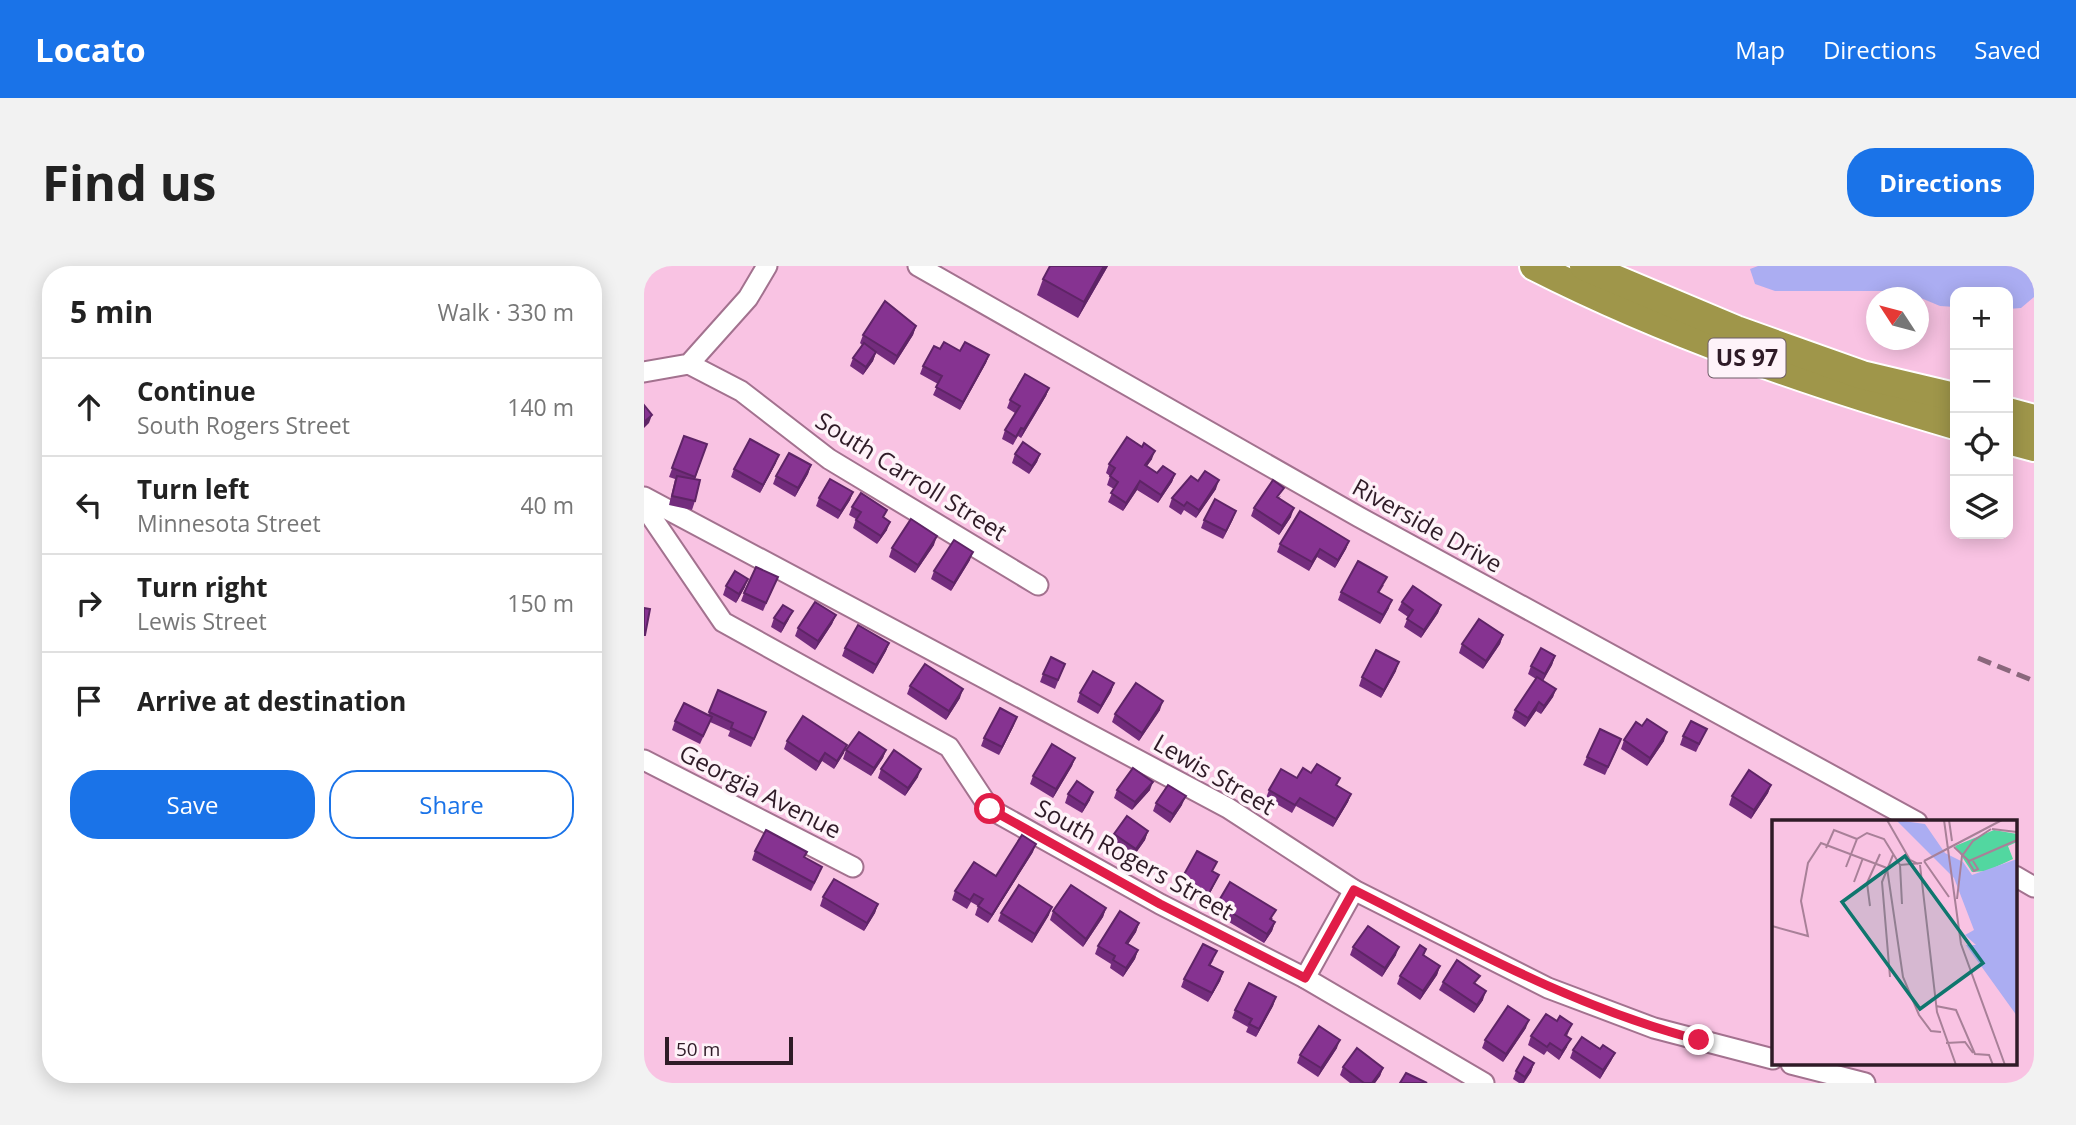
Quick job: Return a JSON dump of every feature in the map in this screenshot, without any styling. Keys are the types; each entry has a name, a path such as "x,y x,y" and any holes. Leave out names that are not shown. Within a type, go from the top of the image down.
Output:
{"highway":[{"name":"US 97","path":"1584,266 1736,330 1862,375 1950,396"},
{"path":"1613,266 1740,322 1867,364 1906,384"},
{"name":"US 97","path":"1536,268 1731,352 1858,397 1950,424"},
{"path":"2012,413 2034,419"},
{"path":"2013,441 2034,447"}],"street":[{"path":"644,372 689,364 748,298 767,266"},
{"name":"Riverside Drive","path":"918,266 1359,517 1913,820"},
{"name":"South Carroll Street","path":"689,364 741,391 829,459 1038,585"},
{"name":"Lewis Street","path":"644,497 1228,808 1354,890 1548,988 1654,1028 1772,1059"},
{"name":"South Rogers Street","path":"644,506 723,622 949,747 990,809 1160,904 1305,978 1484,1083"},
{"name":"Georgia Avenue","path":"644,760 853,867"},
{"path":"2016,877 2034,887"},
{"path":"1305,978 1354,890"},
{"path":"1799,1066 1865,1083"}],"water":[{"path":"1758,266 2034,266 2034,297 2021,308 2013,309 2013,287 1950,287 1950,307 1929,301 1929,287 1866,287 1866,291 1775,291 1755,284 1750,269"}],"building":[{"path":"1050,266 1104,266 1084,302 1043,279"},
{"path":"885,301 916,326 897,356 863,335"},
{"path":"944,342 960,351 965,342 989,355 963,402 936,387 942,376 923,366 934,346 940,349"},
{"path":"864,343 876,352 866,367 853,358"},
{"path":"1025,374 1049,388 1024,429 1021,428 1016,437 1005,430 1020,406 1010,400"},
{"path":"644,405 652,415 644,422"},
{"path":"684,436 707,444 695,477 672,468"},
{"path":"1127,437 1142,447 1144,443 1155,451 1145,465 1157,473 1163,466 1175,474 1161,495 1140,481 1126,503 1111,493 1118,482 1110,476 1115,468 1109,464"},
{"path":"750,439 779,455 763,485 734,469"},
{"path":"1023,442 1040,454 1032,466 1015,454"},
{"path":"789,453 811,465 798,488 776,476"},
{"path":"1205,471 1219,480 1199,510 1187,502 1184,506 1172,498 1191,476 1198,481"},
{"path":"677,476 700,480 695,501 672,496"},
{"path":"830,479 853,492 841,511 819,498"},
{"path":"1273,480 1284,488 1277,497 1294,508 1282,526 1254,508"},
{"path":"861,493 887,510 883,517 890,522 881,536 856,520 861,512 852,507"},
{"path":"1215,499 1236,511 1226,531 1204,520"},
{"path":"1300,511 1349,541 1338,560 1320,549 1312,562 1280,544"},
{"path":"911,519 937,536 918,565 892,548"},
{"path":"954,540 973,552 954,583 934,571"},
{"path":"1358,561 1387,577 1378,592 1392,600 1383,615 1341,592"},
{"path":"756,567 778,577 766,603 744,593"},
{"path":"735,571 748,579 739,594 726,586"},
{"path":"1413,586 1441,605 1424,630 1407,619 1413,610 1402,602"},
{"path":"815,602 836,615 818,641 798,628"},
{"path":"783,605 793,611 784,624 774,618"},
{"path":"644,608 650,609 645,635 644,635"},
{"path":"1479,619 1503,635 1486,661 1462,644"},
{"path":"858,625 889,643 876,665 845,648"},
{"path":"1541,648 1555,656 1545,674 1531,666"},
{"path":"1376,650 1399,662 1384,690 1362,677"},
{"path":"1051,657 1065,664 1058,680 1043,674"},
{"path":"925,664 963,689 949,711 910,686"},
{"path":"1093,671 1114,683 1101,706 1080,693"},
{"path":"1537,677 1556,689 1544,706 1539,702 1528,718 1515,710"},
{"path":"1136,683 1163,701 1142,733 1115,714"},
{"path":"718,690 766,712 754,739 731,728 733,723 709,712"},
{"path":"684,703 712,717 703,736 675,721"},
{"path":"1000,708 1017,717 1002,747 984,738"},
{"path":"803,716 847,745 837,761 825,753 819,762 787,741"},
{"path":"1647,719 1667,732 1650,758 1624,740 1636,722 1642,726"},
{"path":"1691,721 1707,729 1699,744 1683,736"},
{"path":"1600,729 1621,739 1608,767 1587,757"},
{"path":"859,732 886,750 874,768 846,750"},
{"path":"1052,744 1075,758 1056,789 1033,776"},
{"path":"894,750 921,769 908,788 881,769"},
{"path":"1317,764 1340,778 1336,785 1351,794 1336,819 1300,798 1295,805 1269,790 1281,769 1297,778 1303,768 1311,773"},
{"path":"1133,768 1153,782 1135,802 1117,790"},
{"path":"1749,770 1771,785 1754,810 1732,796"},
{"path":"1077,781 1093,792 1085,805 1068,794"},
{"path":"1168,785 1186,796 1173,814 1156,803"},
{"path":"1127,816 1148,831 1136,849 1114,834"},
{"path":"766,830 807,852 804,857 822,867 814,883 755,851"},
{"path":"1022,835 1036,844 992,915 978,906 983,899 974,894 970,900 955,891 974,862 996,876"},
{"path":"1197,851 1217,862 1212,871 1219,875 1209,893 1182,878"},
{"path":"834,879 878,904 867,923 823,897"},
{"path":"1230,882 1276,910 1270,919 1275,922 1267,934 1217,904"},
{"path":"1019,885 1052,907 1035,934 1001,913"},
{"path":"1071,885 1106,908 1086,939 1053,911"},
{"path":"1120,911 1139,923 1126,943 1138,950 1126,968 1113,960 1115,956 1098,946"},
{"path":"1368,926 1399,947 1385,968 1353,947"},
{"path":"1203,944 1217,951 1209,965 1223,972 1212,993 1184,979"},
{"path":"1420,945 1426,949 1423,955 1440,966 1423,991 1400,976"},
{"path":"1457,960 1480,976 1474,983 1486,991 1477,1005 1443,982"},
{"path":"1249,983 1276,997 1259,1029 1249,1024 1252,1019 1235,1010"},
{"path":"1508,1006 1529,1020 1506,1054 1485,1040"},
{"path":"1546,1014 1557,1021 1560,1016 1572,1024 1565,1035 1571,1039 1562,1051 1550,1043 1547,1047 1531,1036"},
{"path":"1319,1026 1340,1040 1321,1068 1300,1055"},
{"path":"1582,1037 1600,1049 1603,1045 1615,1053 1603,1070 1573,1050"},
{"path":"1357,1048 1383,1068 1372,1083 1364,1083 1343,1067"},
{"path":"1524,1057 1534,1063 1525,1077 1516,1071"},
{"path":"1406,1073 1427,1083 1400,1083"}],"railway":[{"path":"1978,658 2034,681"}],"route":[{"path":"990,809 1160,904 1305,978 1354,890 1548,988 1654,1028 1699,1040"}]}
